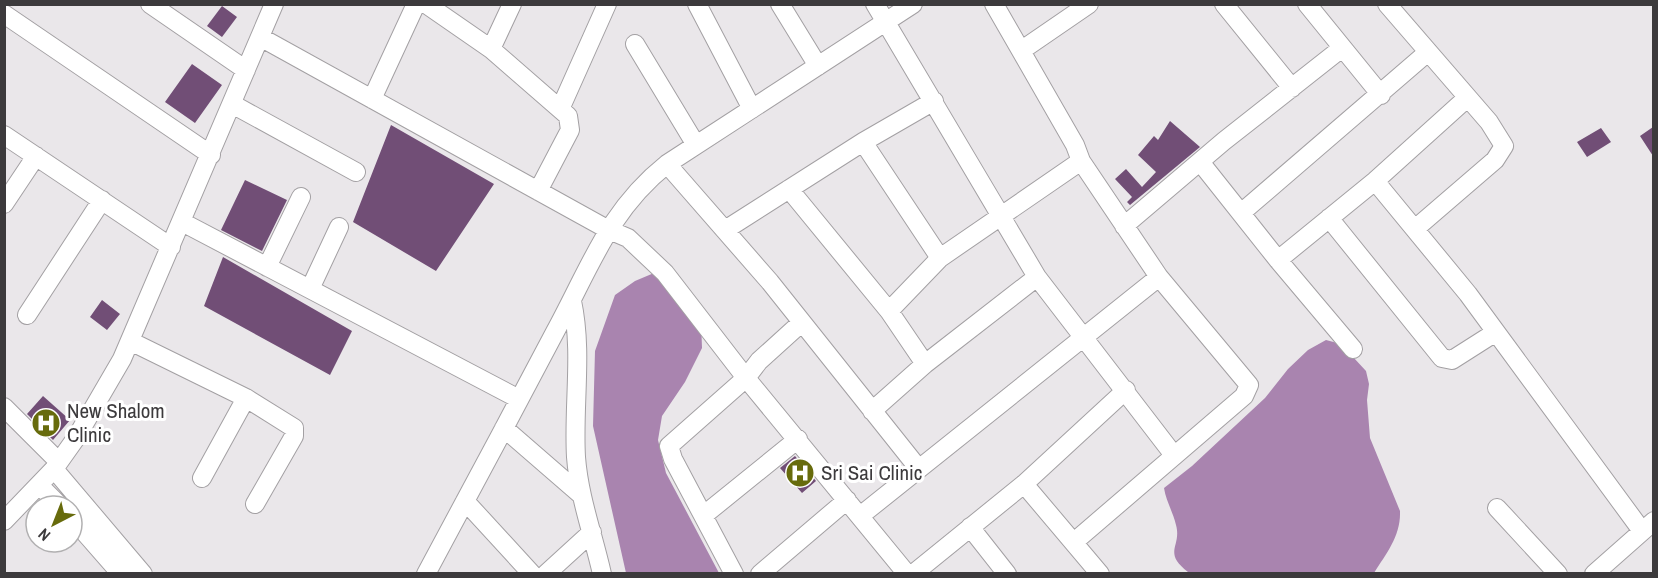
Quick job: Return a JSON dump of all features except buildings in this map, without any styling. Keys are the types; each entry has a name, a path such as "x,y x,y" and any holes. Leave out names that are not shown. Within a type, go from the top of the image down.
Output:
{"street":[{"path":"150,4 246,70"},
{"path":"4,521 56,466 88,418 130,341 274,4"},
{"path":"372,99 416,4"},
{"path":"426,4 491,49 561,107 571,123 570,130 538,191"},
{"path":"491,49 512,4"},
{"path":"561,107 607,4"},
{"path":"697,4 752,109"},
{"path":"780,4 818,66"},
{"path":"876,4 1038,277 1082,339 1126,390 1173,454"},
{"path":"426,573 572,301 607,229 644,182 667,164 913,4"},
{"path":"994,4 1075,145 1081,161 1124,226 1159,277 1249,385 1244,396 1173,454 1074,542"},
{"path":"1022,50 1089,4"},
{"path":"1224,4 1292,88"},
{"path":"1307,4 1381,94"},
{"path":"1387,4 1500,138 1504,150 1416,228"},
{"path":"9,14 211,155"},
{"path":"260,37 607,229 628,237 654,260 746,378 907,573"},
{"path":"635,44 696,145"},
{"path":"1124,226 1201,163 1224,141 1342,48"},
{"path":"1241,213 1428,52"},
{"path":"1278,260 1375,181 1467,98"},
{"path":"725,230 863,142 934,101"},
{"path":"232,104 356,172"},
{"path":"4,135 171,247"},
{"path":"863,142 940,258"},
{"path":"4,204 36,156"},
{"path":"889,311 940,258 1081,161"},
{"path":"1201,163 1353,349"},
{"path":"667,164 725,230 919,469"},
{"path":"1375,181 1416,228 1648,526 1594,573"},
{"path":"789,189 889,311 925,364"},
{"path":"267,267 301,197"},
{"path":"27,315 102,200"},
{"path":"1329,219 1442,358 1452,360 1496,332"},
{"path":"182,222 519,399"},
{"path":"310,289 339,226"},
{"path":"872,411 925,364 1038,277"},
{"path":"860,516 1159,277"},
{"path":"572,301 578,328 575,426 580,494 602,573"},
{"path":"734,573 670,453 669,446 746,378 759,361 801,323"},
{"path":"130,341 246,398 287,421 295,432 255,504"},
{"path":"913,573 1024,484 1126,390"},
{"path":"202,478 246,398"},
{"path":"4,407 56,466 143,573"},
{"path":"504,428 580,494"},
{"path":"704,515 798,439"},
{"path":"1024,484 1100,573"},
{"path":"39,485 48,494"},
{"path":"760,573 847,500"},
{"path":"465,501 532,573"},
{"path":"1497,508 1558,573"},
{"path":"970,527 1007,573"},
{"path":"84,531 121,573"},
{"path":"546,573 592,532"}],"shaded area":[{"path":"654,273 701,321 702,348 685,382 662,416 658,440 666,473 719,573 626,573 593,426 595,351 615,295 635,281"},
{"path":"1326,340 1341,344 1366,371 1369,384 1367,400 1370,438 1400,511 1398,529 1388,552 1374,573 1188,572 1180,565 1174,554 1177,539 1176,525 1164,488 1192,466 1265,398 1288,369 1308,350"}],"place":[{"name":"New Shalom Clinic","path":"46,423"},
{"name":"Sri Sai Clinic","path":"800,473"}]}
